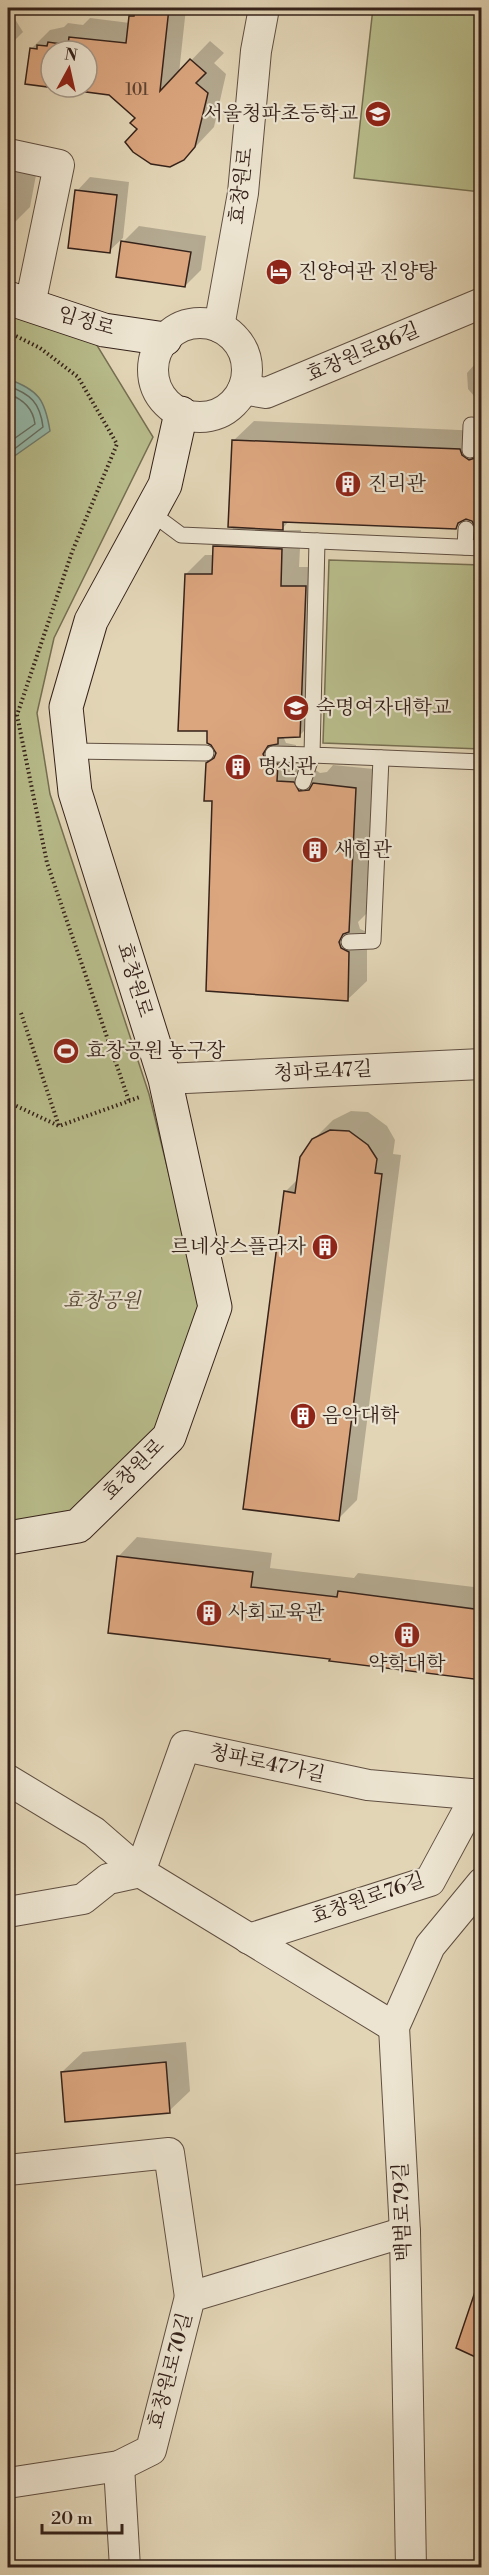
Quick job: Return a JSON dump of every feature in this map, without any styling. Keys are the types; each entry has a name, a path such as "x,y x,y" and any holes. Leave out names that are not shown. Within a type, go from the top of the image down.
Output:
{"street":[{"name":"효창원로","path":"219,327 243,193 256,51 264,8"},
{"path":"8,154 59,165 19,301"},
{"name":"임정로","path":"19,301 104,330 165,339"},
{"name":"효창원로86길","path":"243,390 266,393 482,303"},
{"path":"191,324 219,327 232,335 241,347 246,360 247,375 243,390 235,402 224,411 210,416 195,417 181,413 169,405 159,393 155,380 156,358 165,339 177,329 191,324"},
{"name":"효창원로","path":"8,1538 78,1526 169,1437 214,1307 165,1079 75,792 66,707 91,621 165,485 181,413"},
{"name":"청파로47길","path":"165,1079 482,1064"},
{"name":"청파로47가길","path":"140,1872 185,1746 368,1785 479,1794"},
{"path":"8,1780 94,1832 140,1872 394,2027"},
{"name":"효창원로76길","path":"249,1939 430,1881 479,1794"},
{"path":"8,1912 83,1899 108,1879 140,1872"},
{"name":"백범로79길","path":"411,2568 405,2232 394,2027 430,1946 482,1883"},
{"path":"8,2170 169,2153 190,2297"},
{"name":"효창원로70길","path":"8,2483 119,2466 151,2450 190,2297 405,2232"},
{"path":"119,2466 125,2568"}],"lane":[{"path":"470,450 471,425 482,426"},
{"path":"150,512 181,535 482,548"},
{"path":"465,547 466,529"},
{"path":"303,782 312,755 317,541"},
{"path":"71,751 206,753"},
{"path":"273,754 482,762"},
{"path":"349,942 373,941 381,758"}],"path":[{"path":"21,1013 59,1126"},
{"path":"8,1102 59,1126 149,1094 165,1079"}],"green space":[{"path":"373,8 481,8 481,192 354,178"},
{"name":"효창공원","path":"8,308 95,342 153,437 54,638 37,713 50,794 149,1094 202,1307 158,1432 73,1514 8,1528"},
{"path":"329,560 481,565 481,749 323,743"}],"water":[{"path":"8,379 27,387 39,398 46,411 50,431 13,457 8,456"}],"building":[{"path":"135,8 169,8 160,91 190,59 206,73 196,83 208,93 195,147 184,160 170,167 151,164 133,152 125,142 137,129 130,123 135,118 109,95 99,94 99,40 126,43 129,16 134,16"},
{"path":"37,45 39,45 39,86 25,84 30,48 37,49"},
{"path":"75,190 117,195 110,253 68,248"},
{"path":"121,241 191,252 185,287 116,277"},
{"name":"진리관","path":"232,440 460,449 462,455 469,460 475,458 482,450 482,529 476,529 472,521 466,519 458,523 456,529 283,522 283,530 228,527"},
{"name":"명신관","path":"213,546 282,549 281,586 306,586 300,737 278,738 278,744 268,746 263,754 267,762 278,764 277,781 294,782 299,791 309,790 313,783 356,788 349,932 343,934 339,942 341,948 349,952 348,1001 206,991 212,801 204,801 206,763 214,758 216,753 207,743 207,731 178,731 185,574 212,574"},
{"path":"330,1130 349,1131 368,1145 377,1159 375,1173 382,1174 339,1521 243,1509 284,1191 295,1193 300,1157 312,1139"},
{"path":"117,1556 253,1572 251,1587 337,1597 338,1591 482,1610 482,1680 329,1661 330,1659 108,1633"},
{"path":"166,2062 170,2113 65,2122 61,2072"},
{"path":"478,2283 482,2283 482,2360 456,2348"}],"place":[{"name":"서울청파초등학교","path":"378,114"},
{"name":"진양여관 진양탕","path":"279,272"},
{"name":"진리관","path":"348,484"},
{"name":"숙명여자대학교","path":"296,708"},
{"name":"명신관","path":"238,767"},
{"name":"새힘관","path":"315,850"},
{"name":"효창공원 농구장","path":"66,1051"},
{"name":"르네상스플라자","path":"325,1247"},
{"name":"음악대학","path":"303,1416"},
{"name":"사회교육관","path":"209,1613"},
{"name":"약학대학","path":"407,1635"}]}
